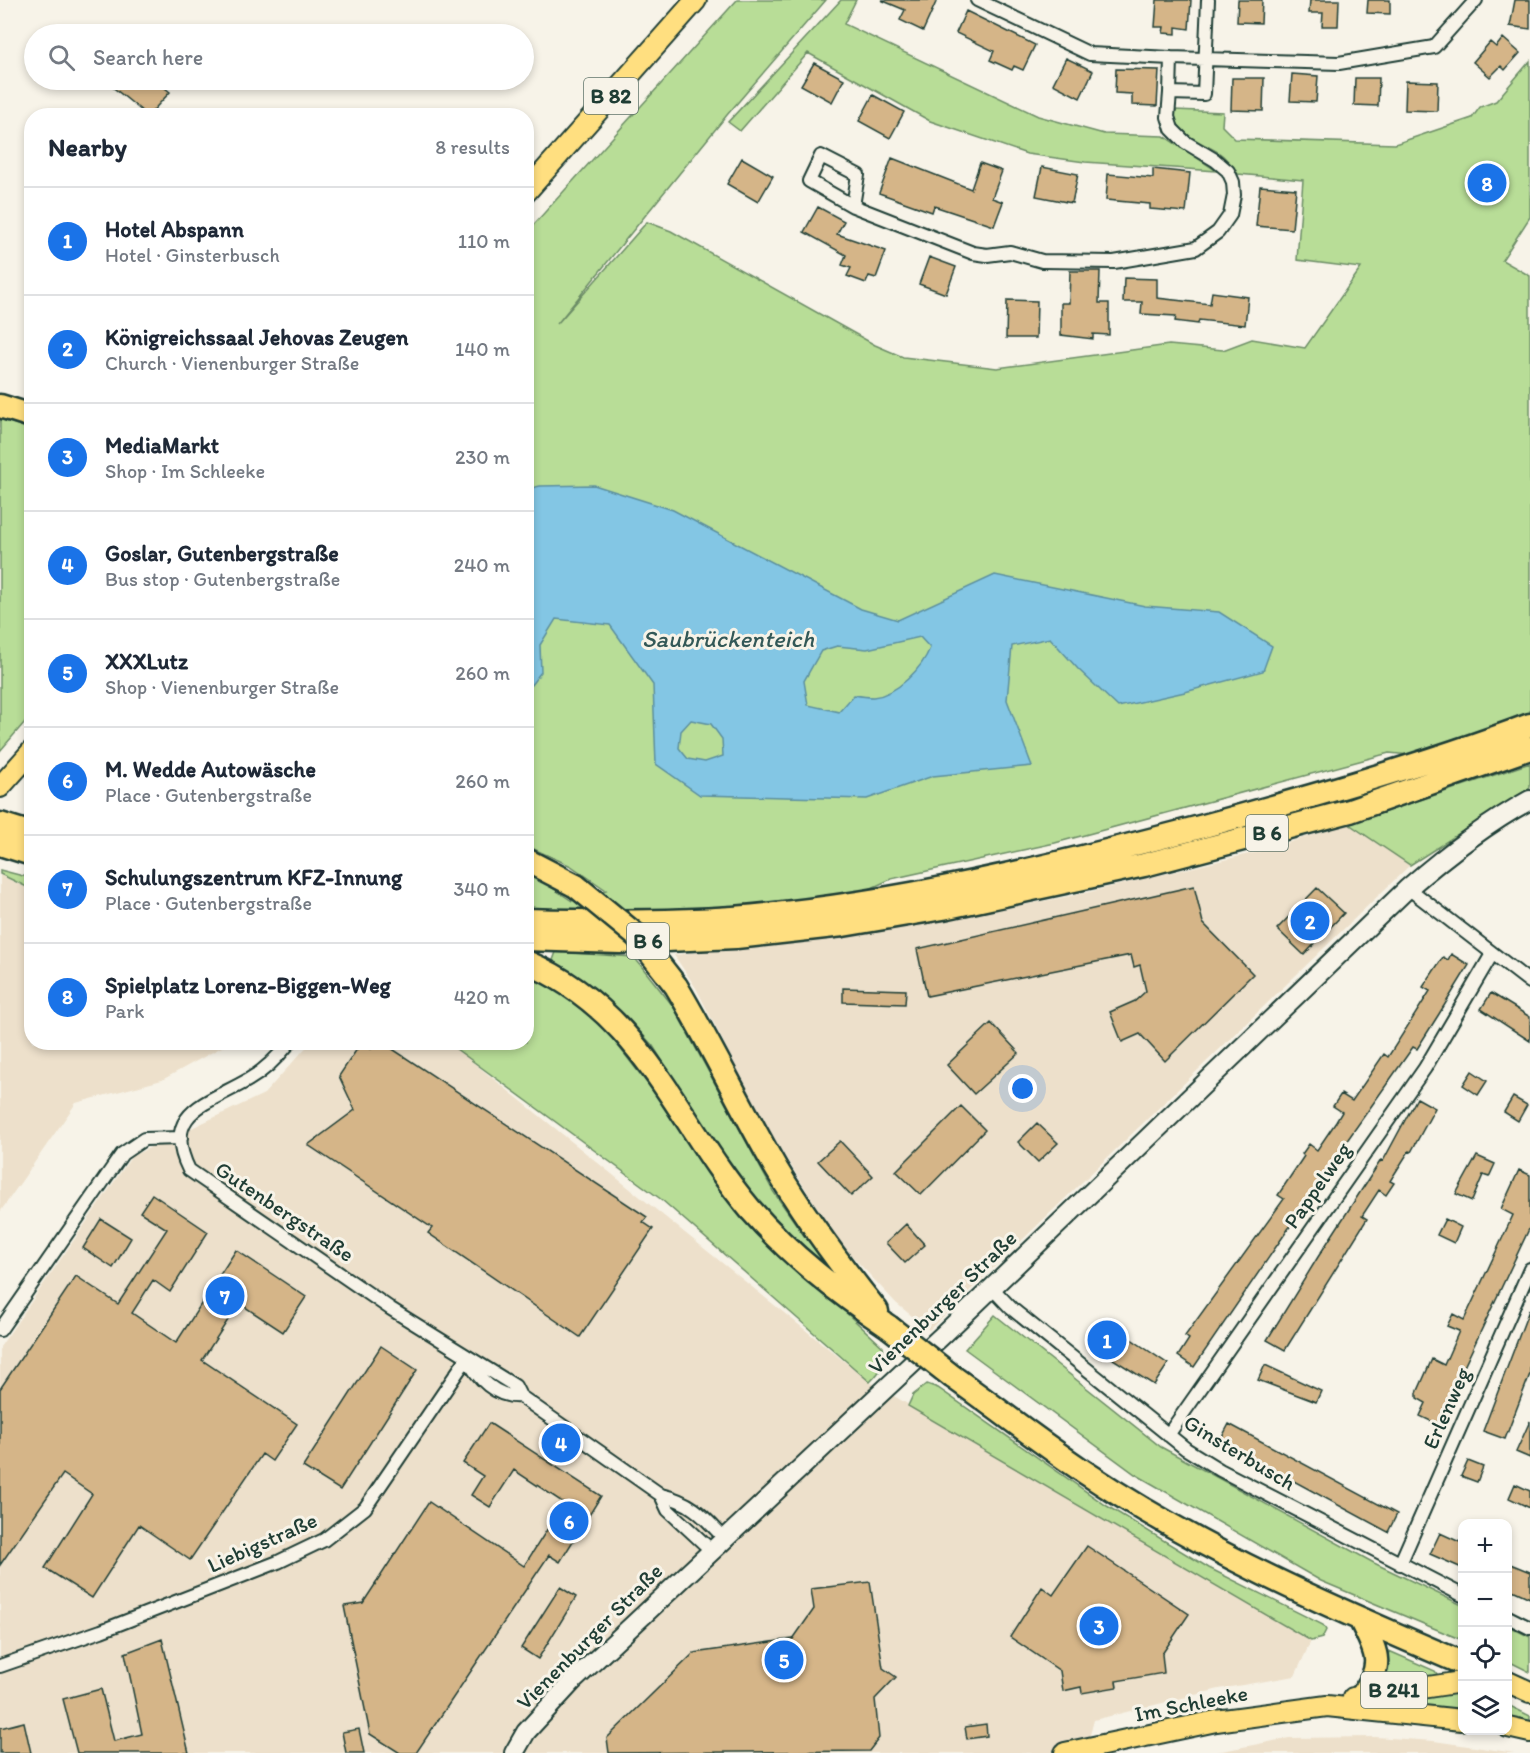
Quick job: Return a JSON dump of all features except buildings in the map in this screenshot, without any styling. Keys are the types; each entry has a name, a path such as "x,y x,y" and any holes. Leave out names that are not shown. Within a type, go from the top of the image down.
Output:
{"highway":[{"path":"0,406 24,414"},
{"name":"B 6","path":"534,920 659,922 734,918 848,905 938,890 1142,843 1329,792 1530,725"},
{"name":"B 6","path":"534,939 620,942 736,937 843,925 943,908 1144,866 1350,811 1530,748"},
{"path":"0,824 22,843"},
{"path":"534,864 576,886 637,936 676,986 702,1028 776,1168 813,1229 889,1327"},
{"path":"534,967 584,995 622,1029 659,1074 705,1145 757,1216 789,1251 822,1280 1086,1473 1250,1568 1361,1621 1458,1661"},
{"path":"1361,1621 1375,1649 1377,1665 1375,1678 1363,1694"}],"main road":[{"name":"B 82","path":"534,183 696,0"},
{"path":"0,787 24,760"},
{"name":"Im Schleeke","path":"1065,1753 1216,1721 1327,1706 1363,1694 1458,1682"},
{"path":"1512,1684 1530,1692"},
{"name":"Im Schleeke","path":"1327,1706 1458,1720"},
{"path":"1512,1728 1530,1732"}],"street":[{"path":"976,0 1004,6 1090,54 1339,63 1434,47 1476,0"},
{"path":"1170,93 1204,94 1208,0"},
{"path":"853,206 973,253 1010,252 1042,261 1114,262 1196,248 1218,232 1230,215 1233,182 1228,171 1215,160 1185,142 1172,129 1168,117 1171,58"},
{"name":"Vienenburger Straße","path":"514,1753 526,1732 572,1682 992,1288 1408,888 1443,858 1494,821 1530,800"},
{"path":"1408,888 1530,982"},
{"name":"Pappelweg","path":"1168,1435 1425,1068 1492,954"},
{"path":"0,1330 122,1154 144,1139 181,1138 181,1129 192,1110 250,1080 282,1050"},
{"name":"Gutenbergstraße","path":"181,1138 186,1163 194,1176 467,1358 484,1364 515,1386 520,1396 661,1496 682,1500 703,1515 718,1545"},
{"name":"Erlenweg","path":"1400,1564 1530,1269"},
{"name":"Ginsterbusch","path":"992,1288 1011,1308 1168,1435 1220,1470 1458,1593"},
{"name":"Liebigstraße","path":"0,1666 101,1631 278,1562 324,1540 365,1508 467,1358"},
{"name":"Gutenbergstraße","path":"661,1496 668,1510 718,1545"},
{"path":"1512,1619 1530,1628"}],"shaded area":[{"path":"1349,824 1410,865 929,1330 896,1303 838,1241 765,1124 696,988 674,955 901,928 1081,894 1257,852"},
{"path":"0,875 24,887 24,1050 216,1050 162,1080 76,1103 0,1212"},
{"path":"304,1050 458,1050 870,1382 1311,1641 1295,1676 1219,1689 1094,1720 1085,1753 0,1753 0,1347 132,1156 264,1094"},
{"path":"1375,1737 1434,1741 1515,1753 1212,1753 1289,1738"}],"green space":[{"path":"737,0 826,0 727,115 557,324 647,222 671,231 875,345 903,357 997,368 1169,345 1223,350 1252,339 1305,348 1361,268 1297,260 1303,180 1238,174 1222,155 1183,131 1175,118 1175,110 1223,112 1222,126 1235,139 1395,144 1472,118 1480,107 1496,101 1530,61 1530,217 1502,260 1530,276 1530,715 1410,755 1389,753 1055,843 891,879 863,892 764,904 631,912 534,908 534,876 572,901 606,890 571,866 534,849 534,224"},
{"path":"841,0 856,0 844,24 1038,116 1104,134 1164,136 1217,171 1085,162 1027,154 930,121 808,53 740,131 728,122"},
{"path":"0,419 24,427 24,723 0,751"},
{"path":"1530,763 1530,788 1410,865 1349,824"},
{"path":"0,870 24,876 24,886 0,874"},
{"path":"556,952 634,957 673,1006 773,1191 805,1237 836,1275 802,1254 731,1170 653,1046 624,1014 582,980 552,963"},
{"path":"534,977 560,990 602,1025 654,1092 739,1213 883,1347 884,1358 877,1374 870,1382 662,1200 458,1050 534,1050"},
{"path":"995,1315 1161,1447 1374,1563 1458,1603 1458,1638 1321,1581 1135,1474 965,1349"},
{"path":"927,1384 938,1388 1107,1506 1209,1568 1323,1625 1326,1630 1322,1638 1311,1641 908,1406 913,1395"},
{"path":"1512,1628 1530,1637 1530,1672 1512,1663"},
{"path":"1389,1651 1435,1671 1437,1674 1384,1681"},
{"path":"1458,1688 1458,1711 1374,1703"},
{"path":"1512,1707 1530,1716 1530,1724 1512,1720"}],"water":[{"name":"Saubrückenteich","path":"594,485 673,510 861,609 898,620 995,575 1145,606 1219,612 1272,646 1263,671 1118,707 1078,669 1050,638 1012,646 1007,700 1032,766 933,776 867,799 700,795 656,764 653,685 610,625 556,619 540,645 541,672 534,681 534,487","holes":["920,637 930,648 915,672 891,691 873,697 854,695 839,712 808,705 804,681 821,651 837,646 867,649","691,720 711,724 722,739 723,756 705,762 688,759 679,748 681,731"]}],"place":[{"name":"Spielplatz Lorenz-Biggen-Weg","path":"1487,183"},
{"name":"Königreichssaal Jehovas Zeugen","path":"1310,921"},
{"name":"Schulungszentrum KFZ-Innung","path":"225,1296"},
{"name":"Hotel Abspann","path":"1107,1340"},
{"name":"Goslar, Gutenbergstraße","path":"561,1443"},
{"name":"M. Wedde Autowäsche","path":"569,1521"},
{"name":"MediaMarkt","path":"1099,1626"},
{"name":"XXXLutz","path":"784,1660"}]}
